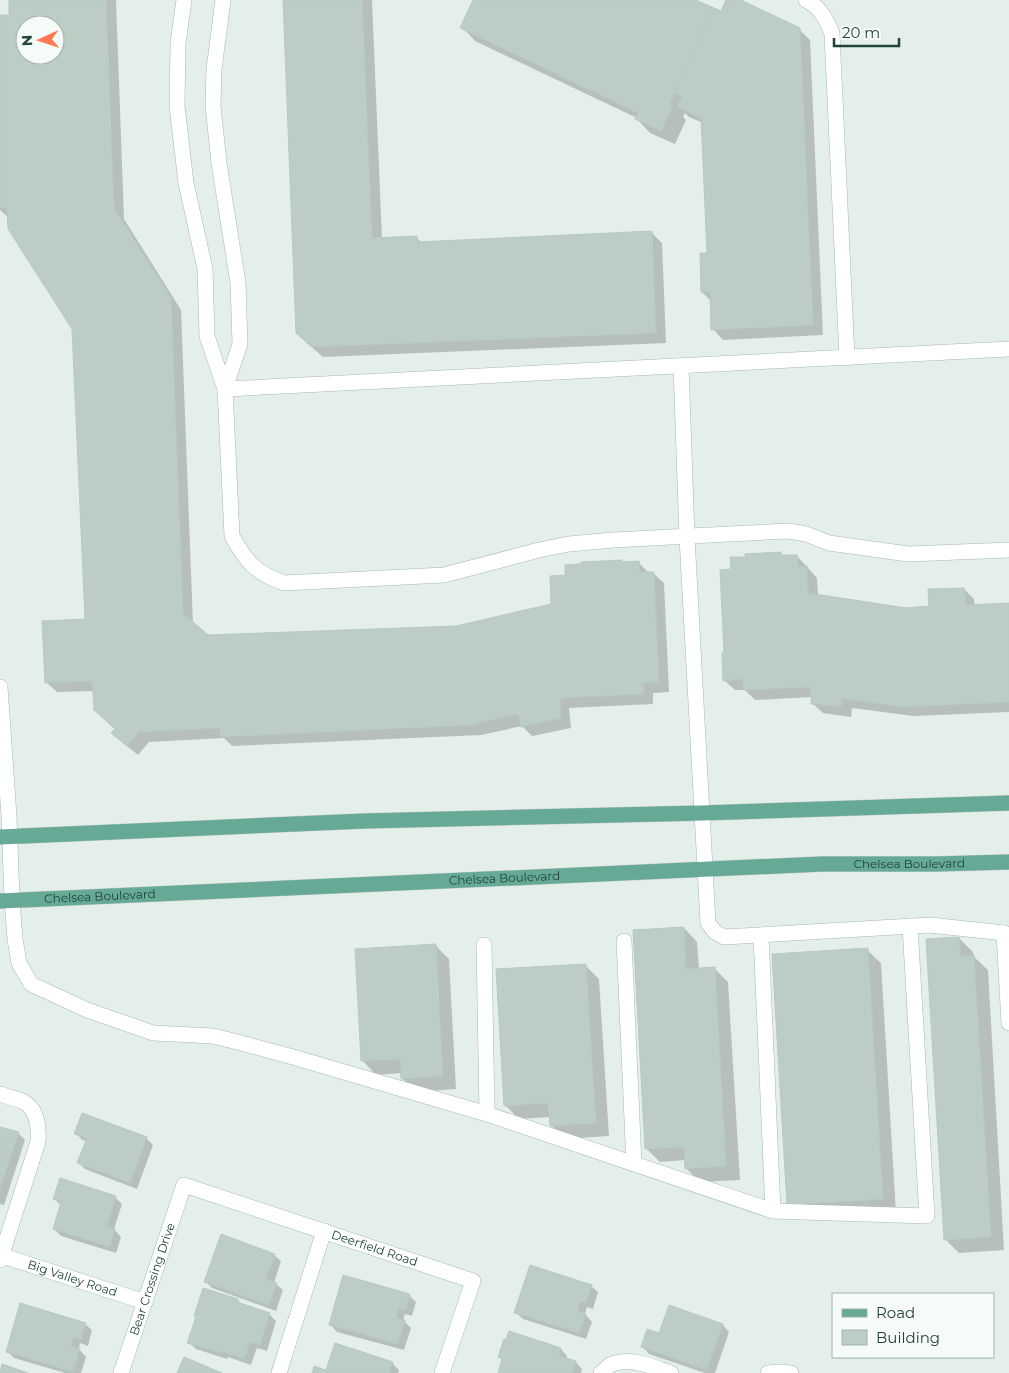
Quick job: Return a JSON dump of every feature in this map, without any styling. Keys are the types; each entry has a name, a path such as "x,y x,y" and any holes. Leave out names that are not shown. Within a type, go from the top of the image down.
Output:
{"main road":[{"path":"5,837 365,821 1009,803"},
{"name":"Chelsea Boulevard","path":"6,901 822,864 1009,862"}],"street":[{"path":"184,0 178,42 177,106 186,183 205,269 207,336 225,389 232,536 242,554 254,567 268,577 284,583 444,575 568,544 788,531 806,534 828,542 908,554 1009,550"},
{"path":"223,0 214,69 213,106 219,162 238,283 240,344 225,389"},
{"path":"806,0 824,14 832,33 847,358"},
{"path":"225,389 1009,349"},
{"path":"681,366 687,537 708,923 715,932 724,937 930,925 1006,934 1009,1023"},
{"path":"0,687 6,901 19,963 31,984 87,1010 153,1033 213,1036 487,1114 773,1212 927,1216 910,926"},
{"path":"760,935 773,1212"},
{"path":"624,941 634,1164"},
{"path":"484,945 487,1114"},
{"path":"0,1094 23,1102 30,1107 38,1123 39,1133 38,1142 0,1257"},
{"name":"Deerfield Road","path":"184,1185 474,1281 442,1373"},
{"name":"Bear Crossing Drive","path":"121,1373 184,1185"},
{"path":"279,1373 324,1231"},
{"name":"Big Valley Road","path":"0,1257 145,1302"},
{"path":"601,1373 609,1366 624,1362 645,1365 671,1373"},
{"path":"768,1373 790,1373"}],"building":[{"path":"9,0 106,0 114,208 171,298 183,613 208,635 456,626 551,604 550,576 565,575 565,565 581,564 581,562 639,561 640,572 654,572 659,682 643,683 644,694 560,698 561,718 521,727 518,714 470,725 220,737 220,728 139,732 127,746 111,733 115,729 93,709 92,681 45,683 42,621 85,619 72,329 8,229 7,208 0,208 0,15 9,15"},
{"path":"283,0 362,0 372,238 417,236 417,242 652,231 656,333 312,347 296,333"},
{"path":"473,0 696,0 714,8 670,104 673,105 661,131 635,119 638,113 460,28"},
{"path":"726,0 741,0 800,28 813,325 711,330 710,292 701,292 700,253 707,253 701,118 677,107 682,96 675,93 714,8 721,11"},
{"path":"781,552 781,555 797,555 798,567 807,566 808,593 906,608 929,606 928,589 964,588 966,605 1009,603 1009,702 902,707 842,698 841,707 811,704 811,687 743,690 743,679 723,681 722,653 724,653 720,570 731,569 730,557 745,557 745,554"},
{"path":"684,927 686,969 715,967 726,1166 685,1169 684,1147 645,1149 633,930"},
{"path":"959,937 961,956 974,955 991,1237 944,1240 926,939"},
{"path":"436,944 443,1076 401,1079 400,1059 361,1061 355,949"},
{"path":"868,948 883,1199 787,1205 772,954"},
{"path":"586,964 596,1123 550,1126 548,1103 504,1106 496,969"},
{"path":"82,1113 147,1137 130,1183 77,1163 87,1138 74,1134"},
{"path":"0,1127 19,1132 0,1189"},
{"path":"60,1178 116,1196 107,1226 115,1229 110,1247 53,1229 61,1202 53,1199"},
{"path":"221,1234 275,1254 266,1279 277,1283 269,1305 204,1282"},
{"path":"530,1265 592,1285 586,1303 580,1301 577,1311 586,1314 579,1333 514,1313"},
{"path":"343,1275 410,1294 406,1310 398,1308 396,1318 405,1320 398,1344 329,1325"},
{"path":"203,1288 238,1299 237,1302 270,1313 260,1345 250,1342 244,1359 187,1343"},
{"path":"20,1303 86,1323 81,1340 74,1338 71,1346 80,1349 73,1372 6,1352"},
{"path":"669,1305 723,1324 707,1370 641,1347 647,1329 659,1333"},
{"path":"509,1331 561,1348 559,1356 576,1361 572,1373 498,1373 502,1359 498,1357"},
{"path":"335,1343 393,1362 389,1373 312,1373 314,1366 326,1370"},
{"path":"184,1357 222,1373 177,1373"},
{"path":"2,1364 28,1373 0,1373"}]}
